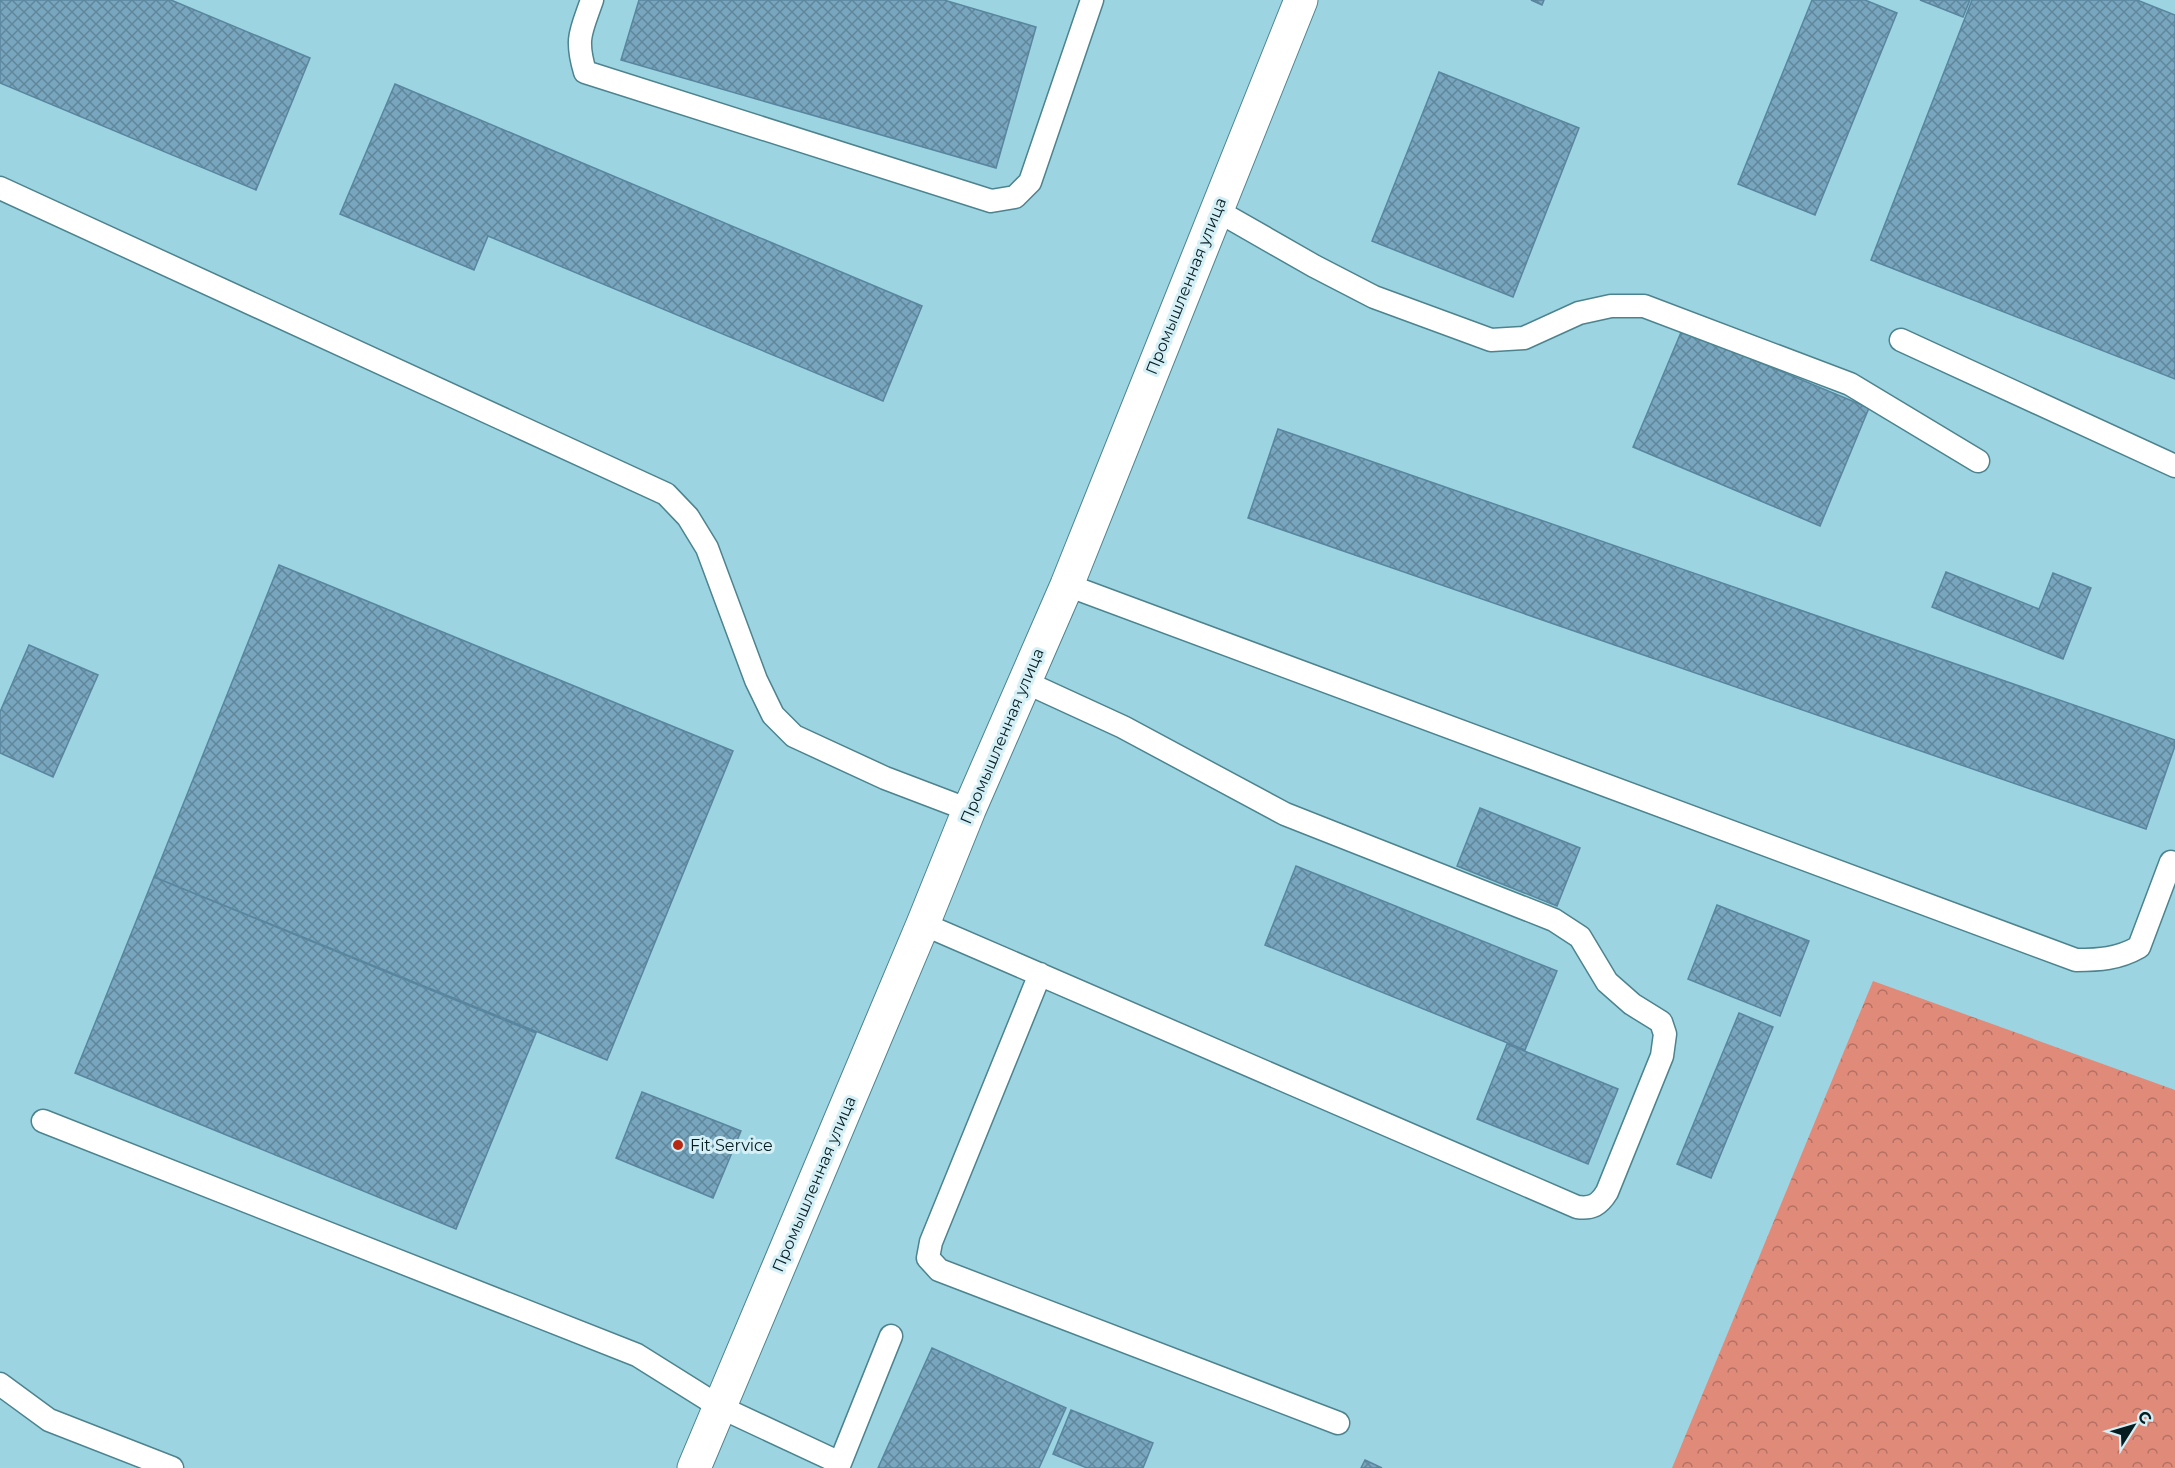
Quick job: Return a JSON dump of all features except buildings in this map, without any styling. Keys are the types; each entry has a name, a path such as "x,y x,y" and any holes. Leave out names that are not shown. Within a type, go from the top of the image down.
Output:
{"street":[{"name":"Промышленная улица","path":"694,1468 969,810 1067,585 1301,0"}],"lane":[{"path":"592,0 578,39 579,53 585,72 991,201 1015,197 1030,183 1092,0"},
{"path":"0,188 666,494 688,517 707,548 756,680 773,715 794,736 885,778 969,810"},
{"path":"1216,210 1374,297 1491,340 1524,338 1579,313 1611,306 1644,306 1850,384 1978,461"},
{"path":"1901,340 2175,466"},
{"path":"1067,585 2076,960 2105,960 2126,954 2139,947 2171,862"},
{"path":"923,924 1577,1207 1588,1208 1600,1203 1607,1192 1662,1056 1665,1034 1661,1022 1632,1004 1607,982 1580,937 1554,920 1285,814 1123,727 1024,682"},
{"path":"1040,975 931,1242 928,1258 939,1270 1338,1423"},
{"path":"43,1121 637,1354 720,1407 839,1466 891,1336"},
{"path":"0,1384 49,1420 172,1468"}],"green space":[{"path":"1873,981 2175,1090 2175,1468 1672,1468"}],"place":[{"name":"Fit Service","path":"678,1145"}]}
